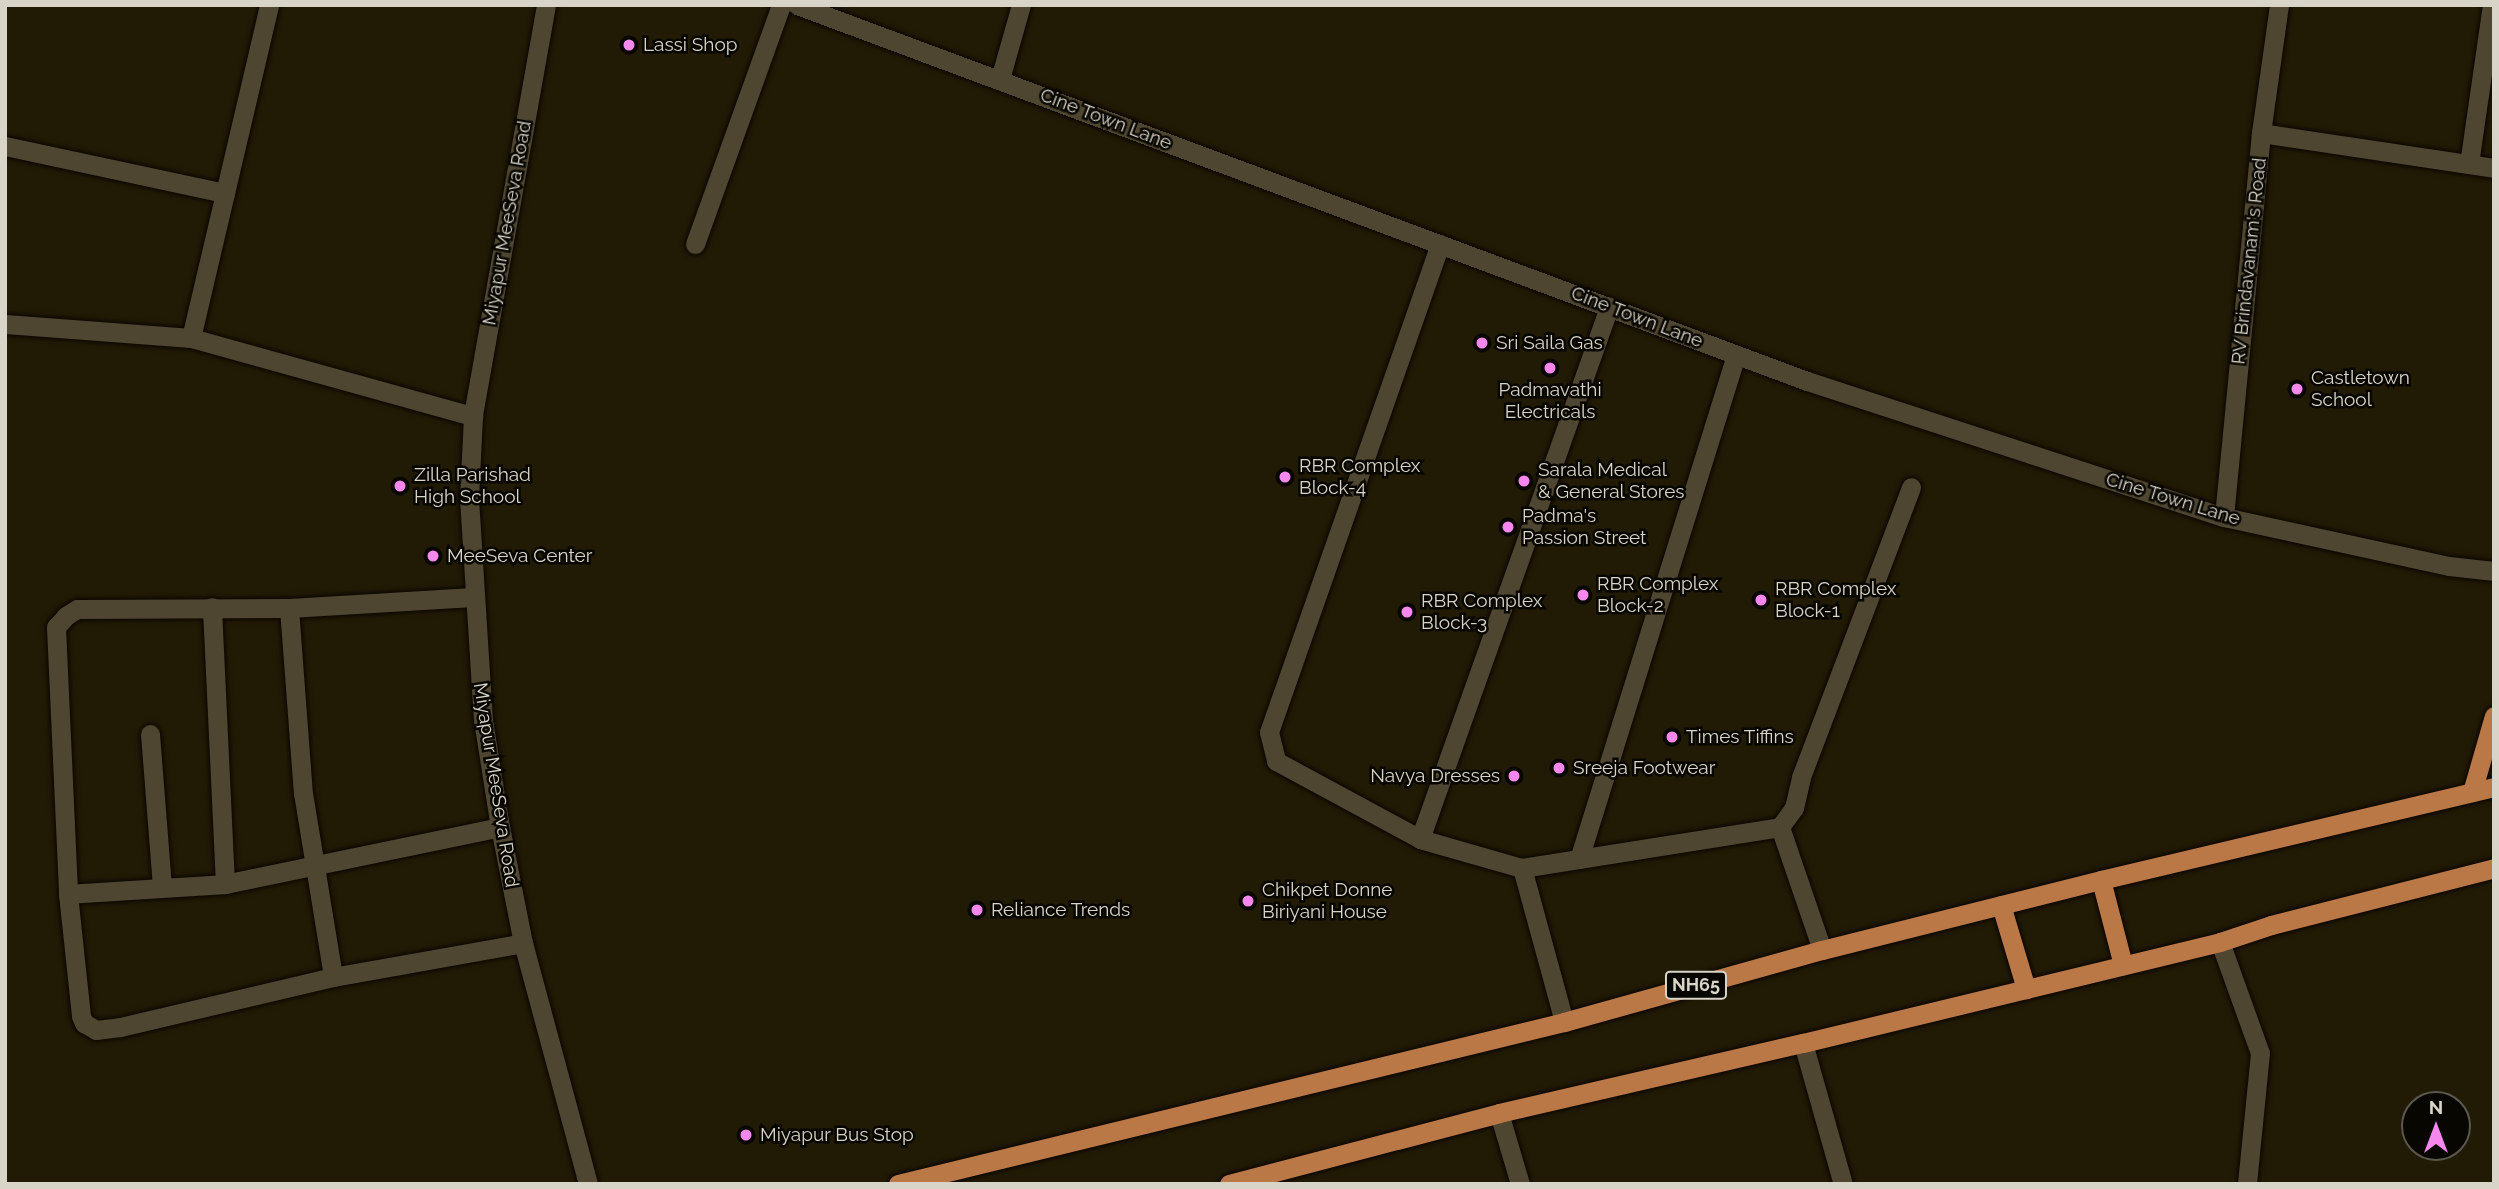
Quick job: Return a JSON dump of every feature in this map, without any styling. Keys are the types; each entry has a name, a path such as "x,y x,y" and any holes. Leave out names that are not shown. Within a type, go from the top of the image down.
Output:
{"highway":[{"path":"2472,792 2494,716"},
{"name":"NH65","path":"898,1184 1564,1022 1822,950 2101,880 2494,787"},
{"path":"1229,1184 1499,1113 2220,942 2271,925 2494,868"},
{"path":"2101,880 2123,965"},
{"path":"2001,905 2026,989"}],"street":[{"path":"191,338 269,5"},
{"name":"Miyapur MeeSeva Road","path":"546,5 473,416 469,498 473,597 483,719 500,827 523,943 588,1184"},
{"path":"695,244 781,5"},
{"name":"Cine Town Lane","path":"797,5 1819,386 2224,517 2449,566 2494,572"},
{"path":"1000,79 1021,5"},
{"name":"RV Brindavanam's Road","path":"2224,517 2261,133 2279,5"},
{"path":"2469,164 2492,5"},
{"path":"2261,133 2494,168"},
{"path":"5,146 225,193"},
{"path":"1440,244 1269,732 1276,761 1420,839 1522,868 1780,827 1794,808 1801,777 1911,487"},
{"path":"1420,839 1609,307"},
{"path":"5,324 191,338 473,416"},
{"path":"1579,859 1736,355"},
{"path":"473,597 289,608 78,609 56,627 68,894 81,1016 84,1023 96,1030 333,977 523,943"},
{"path":"212,607 225,884"},
{"path":"289,608 303,793 333,977"},
{"path":"150,734 162,888"},
{"path":"68,894 225,884 500,827"},
{"path":"1780,827 1822,950"},
{"path":"1522,868 1564,1022"},
{"path":"2220,942 2260,1053 2247,1184"},
{"path":"1803,1043 1843,1184"},
{"path":"1499,1113 1520,1184"}],"place":[{"name":"Lassi Shop","path":"629,45"},
{"name":"Sri Saila Gas","path":"1482,343"},
{"name":"Padmavathi Electricals","path":"1550,368"},
{"name":"Castletown School","path":"2297,389"},
{"name":"RBR Complex Block-4","path":"1285,477"},
{"name":"Sarala Medical & General Stores","path":"1524,481"},
{"name":"Zilla Parishad High School","path":"400,486"},
{"name":"Padma's Passion Street","path":"1508,527"},
{"name":"MeeSeva Center","path":"433,556"},
{"name":"RBR Complex Block-2","path":"1583,595"},
{"name":"RBR Complex Block-1","path":"1761,600"},
{"name":"RBR Complex Block-3","path":"1407,612"},
{"name":"Times Tiffins","path":"1672,737"},
{"name":"Sreeja Footwear","path":"1559,768"},
{"name":"Navya Dresses","path":"1514,776"},
{"name":"Chikpet Donne Biriyani House","path":"1248,901"},
{"name":"Reliance Trends","path":"977,910"},
{"name":"Miyapur Bus Stop","path":"746,1135"}]}
